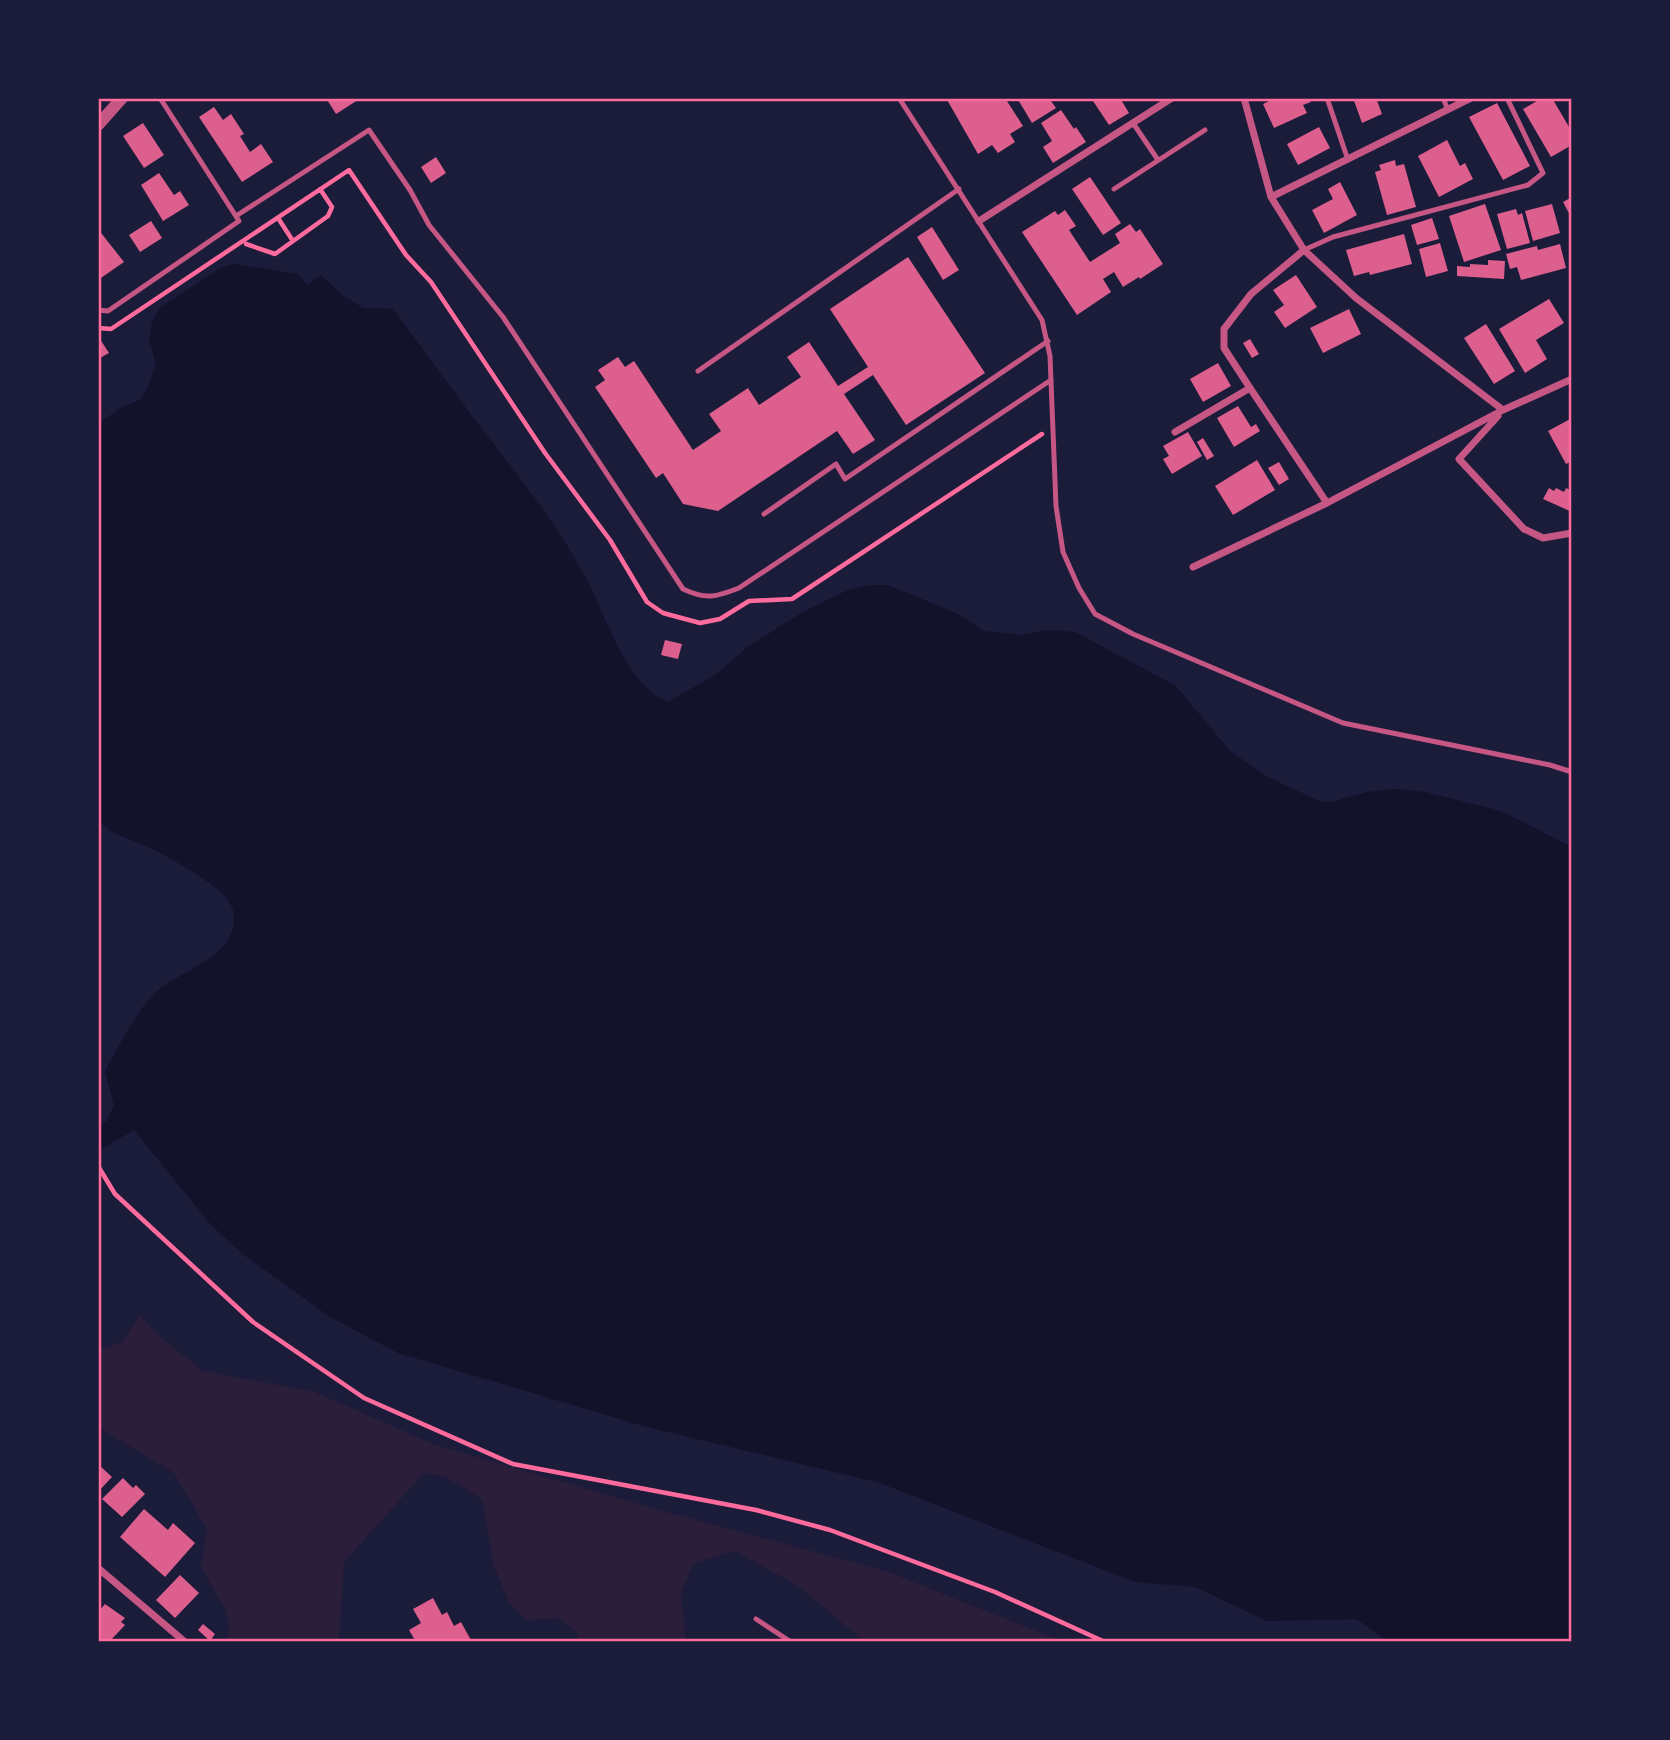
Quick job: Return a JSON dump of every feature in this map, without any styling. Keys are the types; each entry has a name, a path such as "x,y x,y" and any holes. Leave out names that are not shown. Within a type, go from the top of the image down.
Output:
{"street":[{"path":"98,125 122,98"},
{"path":"979,221 1172,98"},
{"path":"1244,98 1271,197 1304,250 1356,298 1503,410"},
{"path":"1271,197 1471,98"},
{"path":"1304,250 1251,295 1224,329 1224,348 1327,503"},
{"path":"1193,567 1327,503 1503,410 1572,379"},
{"path":"1175,432 1250,388"},
{"path":"1503,410 1459,459 1524,528 1543,538 1572,533"},
{"path":"98,1568 185,1642"}],"lane":[{"path":"98,310 108,311 239,221 160,98"},
{"path":"899,98 1042,320 1048,341 1056,506 1063,552 1079,589 1096,614 1133,634 1343,723 1550,765 1572,772"},
{"path":"1328,98 1348,160"},
{"path":"1443,98 1448,110"},
{"path":"1304,250 1333,237 1528,185 1543,173 1507,98"},
{"path":"1133,123 1158,160"},
{"path":"236,216 369,130 410,190 429,225 503,317 683,589 698,596 718,597 739,589 1051,380"},
{"path":"1114,189 1205,130"},
{"path":"698,371 959,190"},
{"path":"764,514 836,464 845,479 1048,341"},
{"path":"756,1619 791,1642"}],"path":[{"path":"246,244 275,254 328,216 332,207 320,189"},
{"path":"278,218 293,241"},
{"path":"98,1166 115,1194 253,1322 364,1398 513,1464 756,1510 830,1530 995,1592 1105,1642"}],"shaded area":[{"path":"235,264 298,274 308,285 321,275 342,295 363,308 393,309 551,521 590,586 631,668 642,683 668,702 715,675 749,646 803,612 848,590 870,585 888,585 960,615 983,631 1020,635 1049,630 1075,632 1176,686 1230,751 1266,776 1319,801 1331,802 1371,791 1421,791 1501,811 1572,847 1572,1642 1388,1642 1357,1619 1266,1621 1196,1587 1135,1582 880,1483 643,1426 398,1353 330,1317 244,1255 212,1226 134,1130 98,1151 98,1125 107,1121 114,1105 105,1071 127,1031 154,994 204,962 226,943 232,931 234,913 222,893 208,882 156,851 116,834 98,820 98,424 122,407 140,400 147,389 156,364 149,340 152,321 161,307 222,267"},
{"path":"140,1315 159,1336 203,1371 315,1392 433,1444 663,1511 886,1571 1064,1642 865,1642 798,1586 735,1551 694,1563 681,1593 686,1642 578,1642 578,1634 558,1618 527,1620 509,1603 494,1566 482,1499 446,1477 424,1473 344,1562 339,1642 226,1642 230,1626 226,1611 201,1567 207,1529 174,1473 98,1427 98,1351 122,1342"}],"building":[{"path":"326,98 361,98 336,114"},
{"path":"946,98 1005,98 1023,126 1010,134 1015,142 998,153 992,145 978,154"},
{"path":"1017,98 1049,98 1056,108 1032,123"},
{"path":"1091,98 1120,98 1129,113 1109,125"},
{"path":"1275,98 1309,98 1311,102 1303,105 1307,113 1274,128 1263,104"},
{"path":"1353,98 1376,98 1382,114 1362,123"},
{"path":"1542,98 1552,98 1572,132 1572,145 1551,157 1523,109"},
{"path":"1497,103 1530,166 1503,180 1469,117"},
{"path":"214,107 223,120 231,114 244,134 240,136 250,152 261,144 273,162 242,182 199,117"},
{"path":"1061,110 1086,142 1053,163 1043,147 1052,141 1041,123"},
{"path":"143,123 164,155 144,168 123,136"},
{"path":"1319,127 1330,148 1298,165 1287,144"},
{"path":"1447,140 1460,166 1465,163 1473,179 1439,197 1418,156"},
{"path":"436,157 446,173 431,183 421,167"},
{"path":"1395,160 1396,166 1404,164 1416,207 1387,215 1375,172 1381,170 1379,165"},
{"path":"159,173 174,195 180,191 189,205 163,221 141,185"},
{"path":"1090,177 1121,223 1103,235 1072,189"},
{"path":"1340,182 1357,215 1324,233 1312,210 1333,199 1328,189"},
{"path":"1572,197 1572,219 1563,202"},
{"path":"1485,204 1501,250 1464,262 1449,216"},
{"path":"1552,204 1560,233 1533,241 1525,211"},
{"path":"1516,209 1518,215 1522,213 1530,243 1507,249 1497,214"},
{"path":"1065,210 1076,226 1069,230 1090,262 1120,243 1115,234 1130,224 1136,232 1140,229 1163,264 1123,287 1114,272 1103,279 1111,292 1077,315 1022,232 1055,211 1058,215"},
{"path":"1432,218 1439,239 1417,245 1411,225"},
{"path":"151,221 162,238 140,252 129,235"},
{"path":"932,227 959,270 943,280 917,237"},
{"path":"98,229 124,262 98,280"},
{"path":"1404,234 1412,264 1370,275 1369,272 1354,276 1346,250"},
{"path":"1440,243 1448,271 1426,277 1419,249"},
{"path":"1560,244 1566,268 1521,280 1517,267 1510,269 1506,254 1537,246 1538,250"},
{"path":"908,257 985,373 906,425 873,375 844,394 875,440 853,454 837,431 718,511 683,504 663,473 656,478 595,387 605,380 598,370 618,357 625,367 634,361 693,450 721,431 709,414 748,388 759,405 801,377 787,357 809,342 838,386 868,367 830,309"},
{"path":"1488,260 1505,261 1504,279 1457,276 1457,266 1488,265"},
{"path":"1296,275 1317,307 1285,328 1274,312 1284,305 1273,290"},
{"path":"1549,299 1564,323 1536,340 1547,359 1525,373 1499,329"},
{"path":"1349,309 1361,334 1323,353 1310,328"},
{"path":"1486,324 1515,371 1494,384 1464,338"},
{"path":"98,336 109,353 98,359"},
{"path":"1250,339 1259,354 1252,358 1243,343"},
{"path":"1218,363 1231,386 1203,402 1190,379"},
{"path":"1238,406 1251,427 1256,424 1260,431 1234,447 1217,418"},
{"path":"1572,418 1572,461 1566,464 1548,431"},
{"path":"1188,432 1202,456 1172,474 1163,459 1169,456 1163,446"},
{"path":"1203,438 1214,456 1207,460 1197,442"},
{"path":"1257,460 1275,490 1233,515 1215,486"},
{"path":"1279,462 1289,479 1279,485 1268,468"},
{"path":"1549,488 1554,491 1556,488 1564,492 1566,488 1572,491 1572,512 1543,499"},
{"path":"665,640 682,644 678,659 661,655"},
{"path":"98,1464 112,1477 98,1492"},
{"path":"123,1478 133,1488 136,1485 145,1494 122,1517 102,1499"},
{"path":"144,1509 168,1530 173,1523 195,1543 165,1577 120,1537"},
{"path":"180,1575 199,1593 175,1618 156,1600"},
{"path":"433,1598 442,1615 447,1612 454,1626 461,1622 472,1642 416,1642 409,1630 421,1623 413,1609"},
{"path":"105,1604 125,1618 121,1622 125,1625 109,1642 104,1642 98,1636 98,1612"},
{"path":"203,1624 215,1634 210,1641 198,1630"}]}
